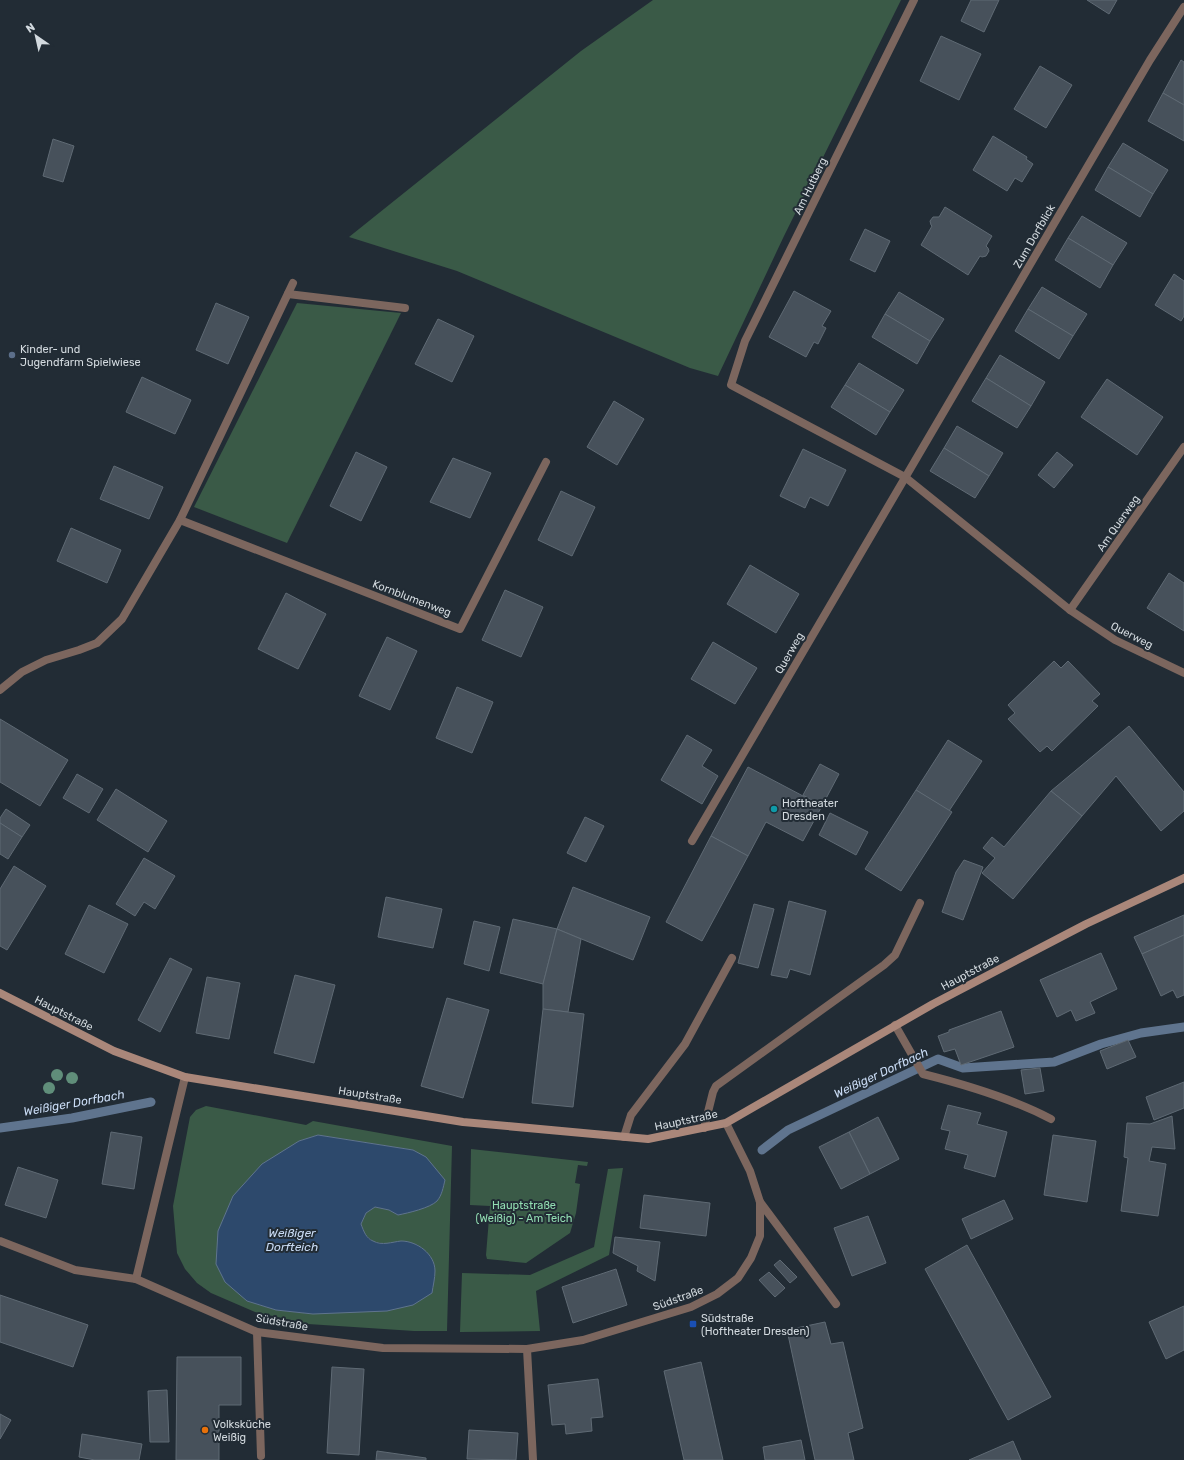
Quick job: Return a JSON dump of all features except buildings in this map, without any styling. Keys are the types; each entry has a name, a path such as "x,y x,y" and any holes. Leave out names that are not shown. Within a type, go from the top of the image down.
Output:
{"street":[{"name":"Am Hutberg","path":"731,385 745,342 914,0"},
{"name":"Zum Dorfblick","path":"905,477 1150,60 1184,7"},
{"path":"0,690 22,672 46,660 97,643 122,619 180,520 292,283"},
{"path":"288,294 405,308"},
{"name":"Querweg","path":"731,385 905,477 1070,610 1115,640 1184,672"},
{"name":"Am Querweg","path":"1070,610 1184,447"},
{"name":"Kornblumenweg","path":"180,520 460,629 546,462"},
{"name":"Querweg","path":"692,841 905,477"},
{"name":"Hauptstraße","path":"0,993 114,1050 185,1077 463,1122 648,1140 726,1123 933,1004 1086,924 1184,878"},
{"path":"704,1128 713,1092 716,1086 884,966 895,955 920,903"},
{"path":"624,1137 631,1115 685,1044 732,958"},
{"path":"895,1025 923,1074 963,1084 1032,1109 1051,1119"},
{"path":"136,1279 185,1077"},
{"name":"Südstraße","path":"0,1241 75,1270 136,1279 257,1332 383,1348 527,1349 583,1340 691,1307 716,1294 738,1278 751,1258 760,1236 760,1202 750,1171 726,1123"},
{"path":"760,1202 836,1304"},
{"path":"257,1332 261,1456"},
{"path":"527,1349 532,1460"}],"green space":[{"path":"653,0 901,0 784,236 718,376 690,368 457,271 349,237 581,51"},
{"path":"297,303 401,313 287,543 194,507"},
{"path":"206,1106 306,1125 313,1121 452,1146 447,1331 414,1331 308,1324 255,1312 211,1293 197,1283 185,1269 177,1253 173,1206 190,1117 196,1110","holes":["318,1135 413,1150 398,1215 389,1210 375,1207 366,1213 361,1224 365,1235 374,1242 389,1244 402,1241 418,1245 313,1314 276,1310 247,1301 299,1141"]},
{"name":"Hauptstraße (Weißig) - Am Teich","path":"471,1149 588,1162 587,1166 578,1165 575,1183 580,1184 576,1213 570,1233 526,1263 487,1259 486,1255 490,1206 470,1205"},
{"path":"623,1168 609,1255 536,1291 540,1331 460,1332 462,1273 530,1275 594,1247 608,1169"}],"water":[{"name":"Weißiger Dorfteich","path":"318,1135 413,1150 426,1157 445,1180 439,1199 434,1204 419,1210 398,1215 389,1210 375,1207 366,1213 361,1224 364,1232 371,1240 383,1243 401,1241 413,1243 424,1250 432,1259 434,1265 435,1274 432,1293 413,1305 387,1311 313,1314 276,1310 247,1301 225,1282 216,1264 218,1231 233,1196 262,1164 299,1141"}],"waterway":[{"name":"Weißiger Dorfbach","path":"762,1150 788,1130 938,1059 963,1068 1054,1062 1101,1044 1141,1033 1184,1027"},
{"name":"Weißiger Dorfbach","path":"0,1128 72,1118 151,1102"}],"place":[{"name":"Kinder- und Jugendfarm Spielwiese","path":"12,355"},
{"name":"Hoftheater Dresden","path":"774,809"},
{"name":"Südstraße (Hoftheater Dresden)","path":"693,1324"},
{"name":"Volksküche Weißig","path":"205,1430"}]}
